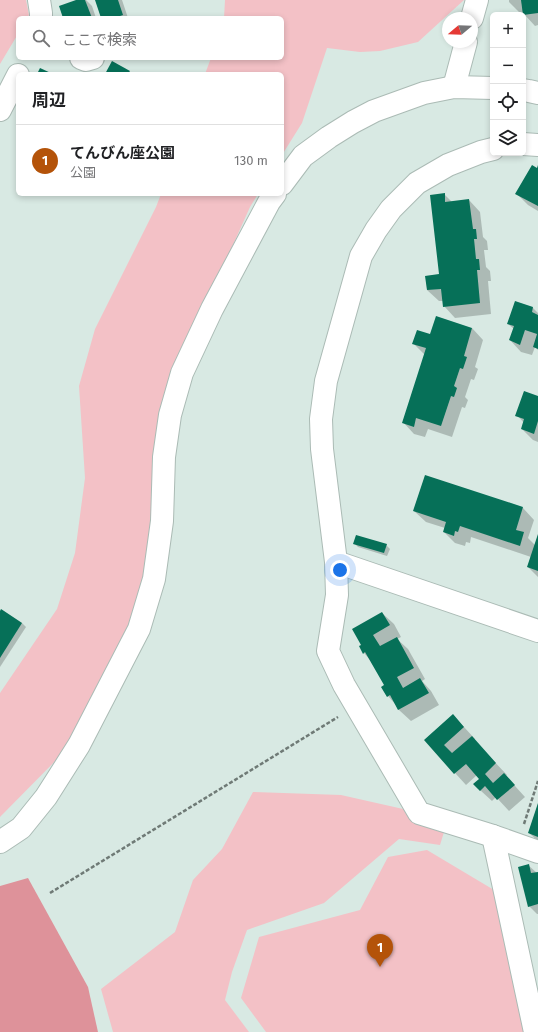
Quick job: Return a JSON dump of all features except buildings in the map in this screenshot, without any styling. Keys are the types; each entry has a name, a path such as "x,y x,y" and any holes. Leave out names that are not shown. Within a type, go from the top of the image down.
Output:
{"street":[{"path":"39,0 41,16"},
{"path":"474,12 477,0"},
{"path":"454,87 464,48"},
{"path":"19,72 25,60"},
{"path":"0,110 16,78"},
{"path":"284,181 303,156 329,137 374,111 424,93 454,87 490,88"},
{"path":"526,90 538,93"},
{"path":"526,144 538,145"},
{"path":"490,150 448,165 418,183 392,209 376,230 361,256 326,381 321,419 322,449 336,562 337,595 328,651 344,685 419,813 494,836 538,852"},
{"path":"0,842 21,828 46,797 79,746 139,629 154,579 162,521 164,457 170,415 182,373 212,309 274,196"},
{"path":"336,562 538,632"},
{"path":"494,836 536,1032"}],"path":[{"path":"50,892 356,706"},
{"path":"517,845 538,781"}],"shaded area":[{"path":"0,0 26,0 29,15 16,16 16,37 0,64"},
{"path":"225,0 464,0 451,12 442,12 442,20 418,42 380,51 360,52 327,48 302,123 284,152 284,72 206,72 210,60 284,60 284,16 224,16"},
{"path":"160,196 257,196 250,207 176,372 160,549 124,652 73,743 0,817 0,693 57,609 75,553 85,478 79,386 95,329"},
{"path":"253,792 341,795 412,811 444,832 440,845 399,839 324,903 247,930 232,972 225,1000 249,1032 113,1032 101,989 175,932 193,880 222,849"},
{"path":"427,850 494,890 525,1032 266,1032 241,998 259,937 360,910 388,857"},
{"path":"28,878 88,987 98,1032 0,1032 0,886"}],"place":[{"name":"てんびん座公園","path":"380,967"}]}
